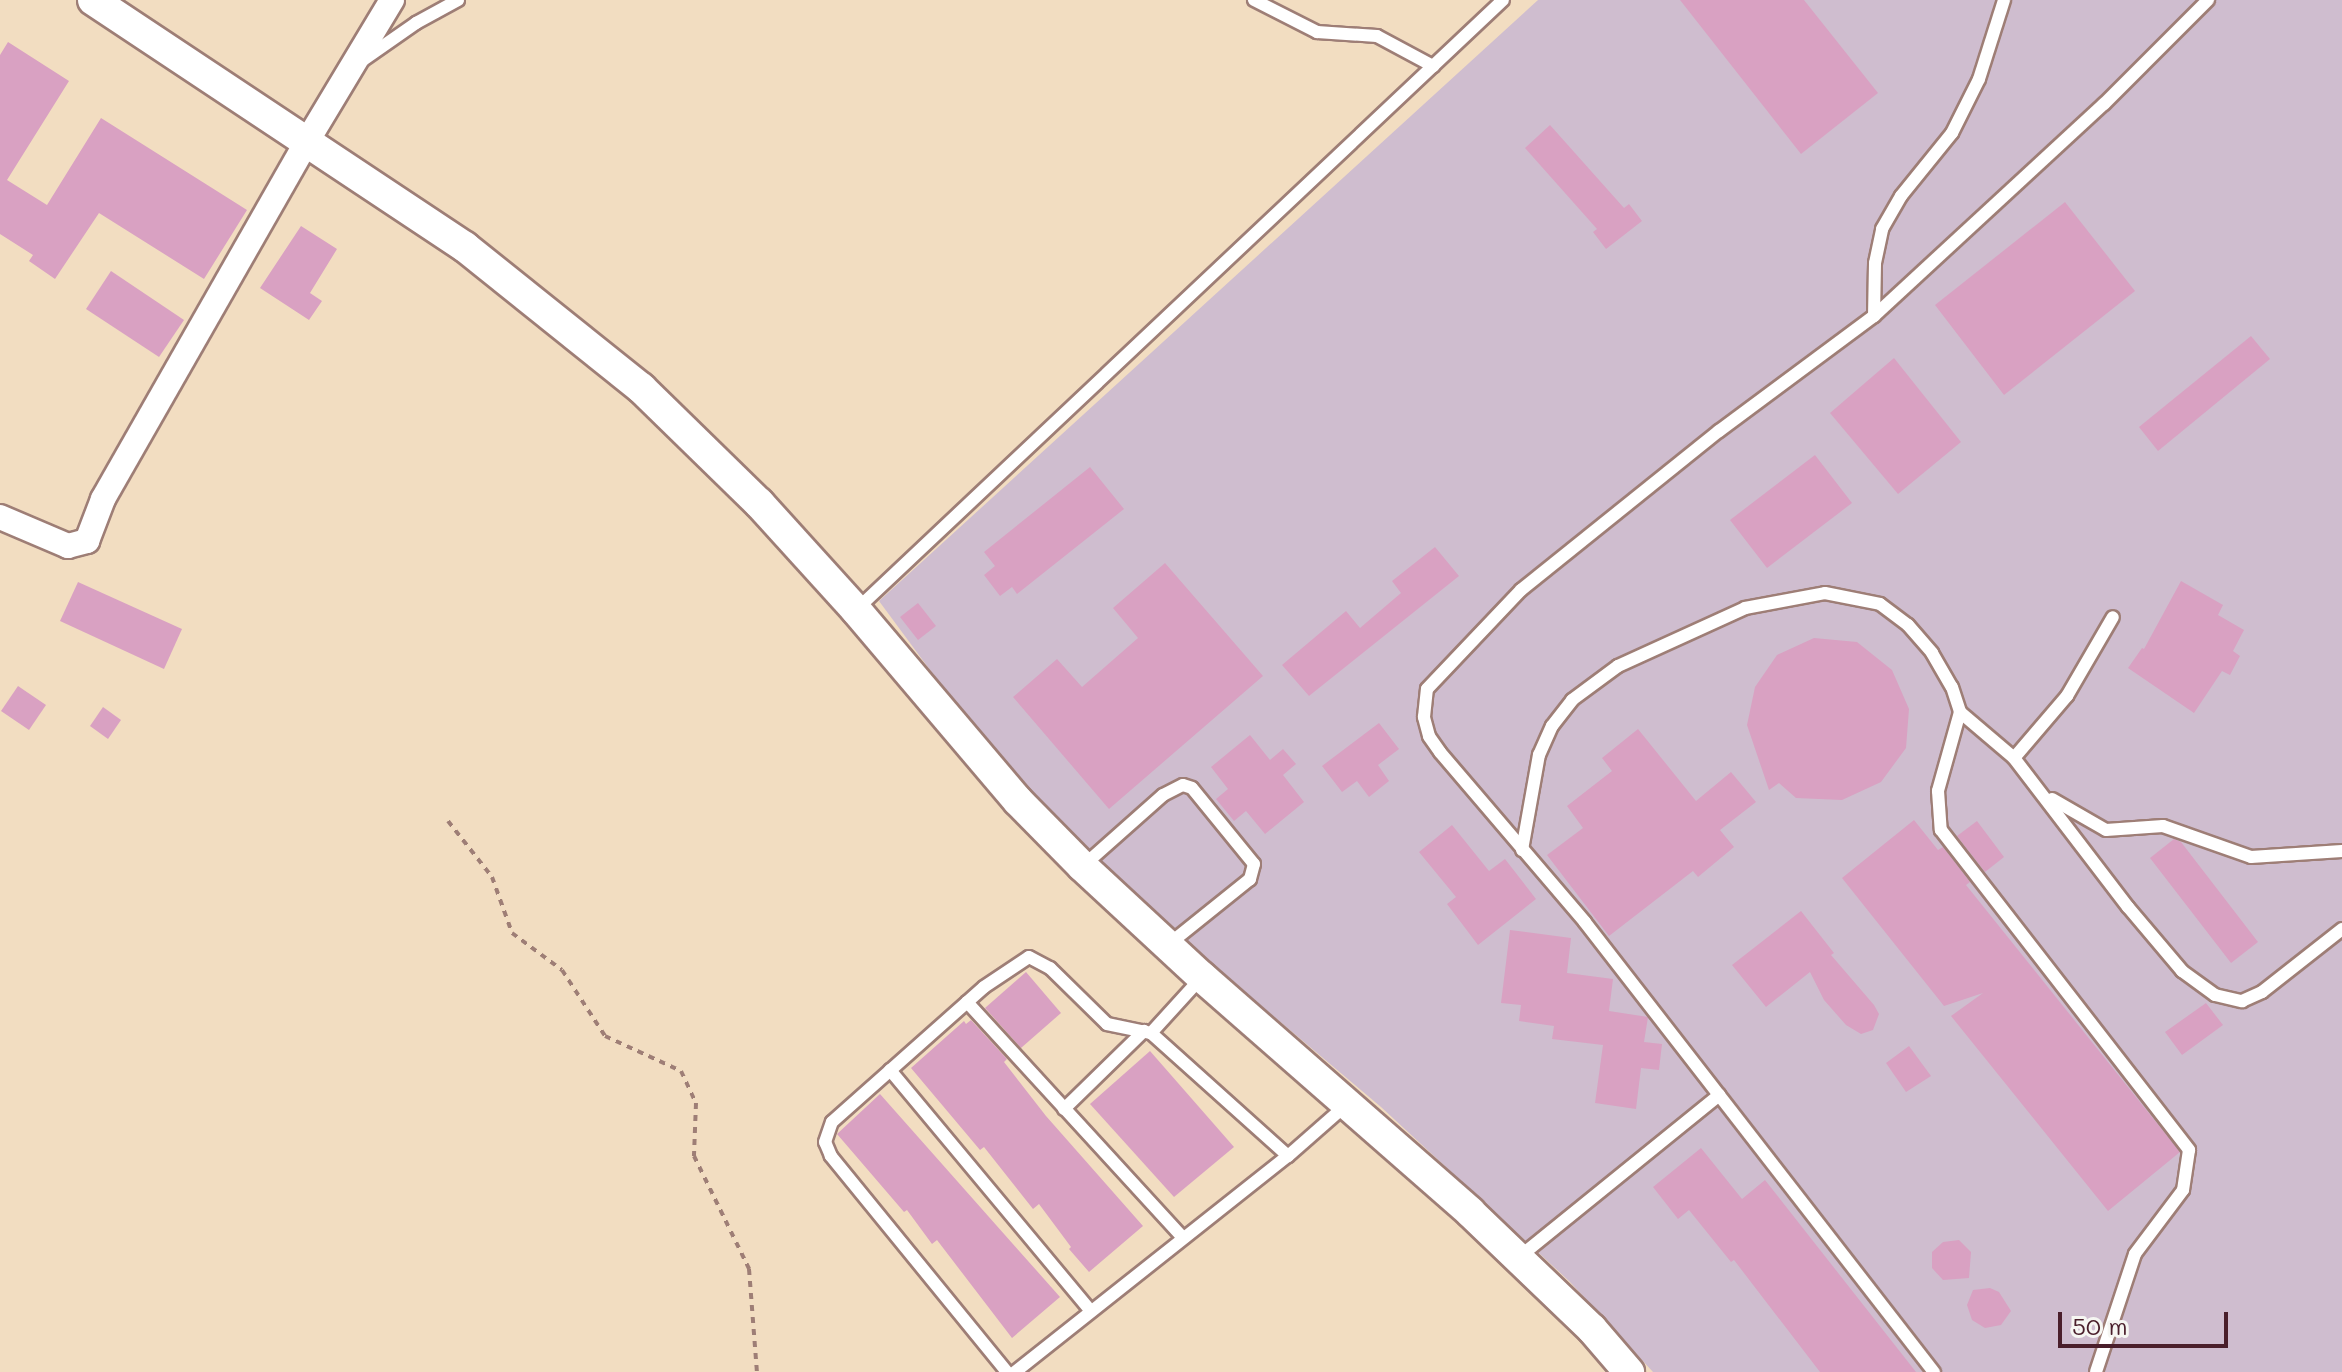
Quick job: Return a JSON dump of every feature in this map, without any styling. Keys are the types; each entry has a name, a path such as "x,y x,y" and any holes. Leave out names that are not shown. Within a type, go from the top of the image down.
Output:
{"street":[{"path":"93,0 465,247 575,332 641,388 759,503 856,610 1018,801 1082,866 1518,1258 1592,1329 1629,1372"},
{"path":"0,517 68,546 79,546 87,541 103,499 306,143 357,64 392,0"}],"lane":[{"path":"357,64 416,23 458,0"},
{"path":"1254,0 1317,32 1377,36 1433,66"},
{"path":"856,610 1503,0"},
{"path":"1874,316 1875,263 1882,229 1901,196 1952,133 1979,79 2004,0"},
{"path":"1934,1372 1585,922 1429,736 1424,717 1427,689 1521,590 1719,431 1874,316 2104,104 2208,0"},
{"path":"1522,850 1539,755 1552,726 1572,700 1618,666 1745,608 1825,593 1880,604 1908,625 1932,653 1952,687 1960,712 2014,758 2128,907 2182,971 2215,995 2242,1001 2262,992 2342,929"},
{"path":"2014,758 2067,696 2113,617"},
{"path":"1960,712 1938,791 1941,830 2189,1150 2183,1190 2135,1254 2096,1372"},
{"path":"1082,866 1163,795 1183,785 1192,788 1254,864 1250,879 1168,945"},
{"path":"2044,794 2106,830 2163,826 2251,857 2342,851"},
{"path":"1007,1372 831,1156 825,1142 832,1122 1008,968 1029,957 1050,968 1107,1024 1148,1032 1288,1156"},
{"path":"1064,1109 1148,1032 1202,977"},
{"path":"967,1002 1183,1238"},
{"path":"890,1070 1091,1311"},
{"path":"1518,1258 1719,1095"},
{"path":"1015,1372 1288,1156 1349,1103"}],"path":[{"path":"448,821 492,877 512,933 562,970 605,1036 681,1071 696,1103 694,1156 749,1269 757,1372"}],"shaded area":[{"path":"1538,0 2342,0 2342,1372 1653,1372 1569,1281 1381,1107 1201,955 1066,829 961,712 879,601"}],"building":[{"path":"1680,0 1804,0 1878,93 1801,154"},
{"path":"8,42 69,81 7,180 47,205 101,118 247,210 204,279 99,213 55,279 29,261 33,255 0,234 0,55"},
{"path":"1550,125 1624,208 1629,204 1642,221 1606,249 1593,232 1597,229 1525,148"},
{"path":"2065,202 2135,291 2004,395 1935,305"},
{"path":"301,226 337,249 310,293 322,301 309,320 260,288"},
{"path":"111,271 184,320 159,357 86,309"},
{"path":"2251,336 2270,359 2158,451 2139,427"},
{"path":"1894,358 1961,442 1898,494 1830,413"},
{"path":"1815,455 1852,503 1767,568 1730,520"},
{"path":"1090,467 1124,509 1017,594 1012,587 1000,596 984,575 995,566 984,552"},
{"path":"1435,547 1459,576 1309,696 1282,665 1346,611 1360,628 1401,593 1392,581"},
{"path":"1165,563 1263,676 1109,809 1013,697 1057,659 1082,687 1138,638 1113,608"},
{"path":"2181,581 2223,605 2218,615 2244,630 2233,651 2240,656 2230,675 2222,671 2194,713 2128,668 2144,649"},
{"path":"78,582 182,629 164,669 60,621"},
{"path":"918,603 936,626 918,640 900,617"},
{"path":"1814,638 1857,642 1892,670 1909,709 1906,748 1881,782 1842,800 1796,798 1779,783 1769,790 1747,725 1755,687 1777,655"},
{"path":"18,686 46,705 29,730 1,711"},
{"path":"103,707 121,720 108,739 90,726"},
{"path":"1379,723 1399,749 1378,765 1389,781 1369,797 1357,781 1342,792 1322,766"},
{"path":"1638,729 1696,801 1731,772 1756,802 1720,830 1734,847 1698,877 1693,871 1609,936 1547,855 1583,828 1567,806 1612,771 1602,758"},
{"path":"1250,735 1270,760 1283,749 1296,764 1283,775 1304,802 1265,834 1246,811 1234,821 1216,799 1228,789 1211,767"},
{"path":"1914,820 1938,850 1943,847 1970,882 1966,885 2180,1152 2108,1211 1951,1016 1983,993 1944,1006 1842,878"},
{"path":"1977,821 2004,857 1985,872 1957,836"},
{"path":"1452,825 1489,871 1505,859 1536,899 1478,945 1447,904 1456,897 1419,852"},
{"path":"2174,839 2181,842 2258,942 2231,963 2150,858"},
{"path":"1801,911 1834,953 1831,955 1874,1005 1879,1014 1873,1030 1861,1034 1846,1025 1824,1000 1810,972 1766,1007 1732,965"},
{"path":"1510,930 1571,938 1567,973 1613,979 1609,1011 1648,1017 1644,1042 1662,1044 1659,1070 1641,1068 1636,1109 1595,1103 1603,1045 1552,1039 1554,1026 1519,1021 1521,1005 1501,1003"},
{"path":"1026,972 1061,1013 1021,1048 985,1008"},
{"path":"2206,1003 2223,1025 2182,1055 2165,1032"},
{"path":"971,1020 1007,1059 1004,1062 1046,1116 1143,1226 1089,1272 1069,1249 1071,1247 1039,1204 1033,1209 984,1147 980,1150 911,1068 964,1021 966,1024"},
{"path":"1909,1046 1931,1076 1906,1092 1886,1063"},
{"path":"1150,1051 1234,1147 1174,1197 1090,1104"},
{"path":"880,1094 1060,1297 1012,1338 937,1240 932,1244 907,1210 904,1212 837,1134"},
{"path":"1701,1148 1742,1199 1765,1180 1916,1372 1820,1372 1734,1260 1731,1262 1689,1210 1678,1219 1653,1187"},
{"path":"1959,1240 1971,1252 1969,1278 1943,1280 1932,1268 1932,1252 1943,1242"},
{"path":"1990,1288 1999,1292 2011,1311 2001,1325 1985,1328 1972,1320 1967,1305 1973,1290"}]}
